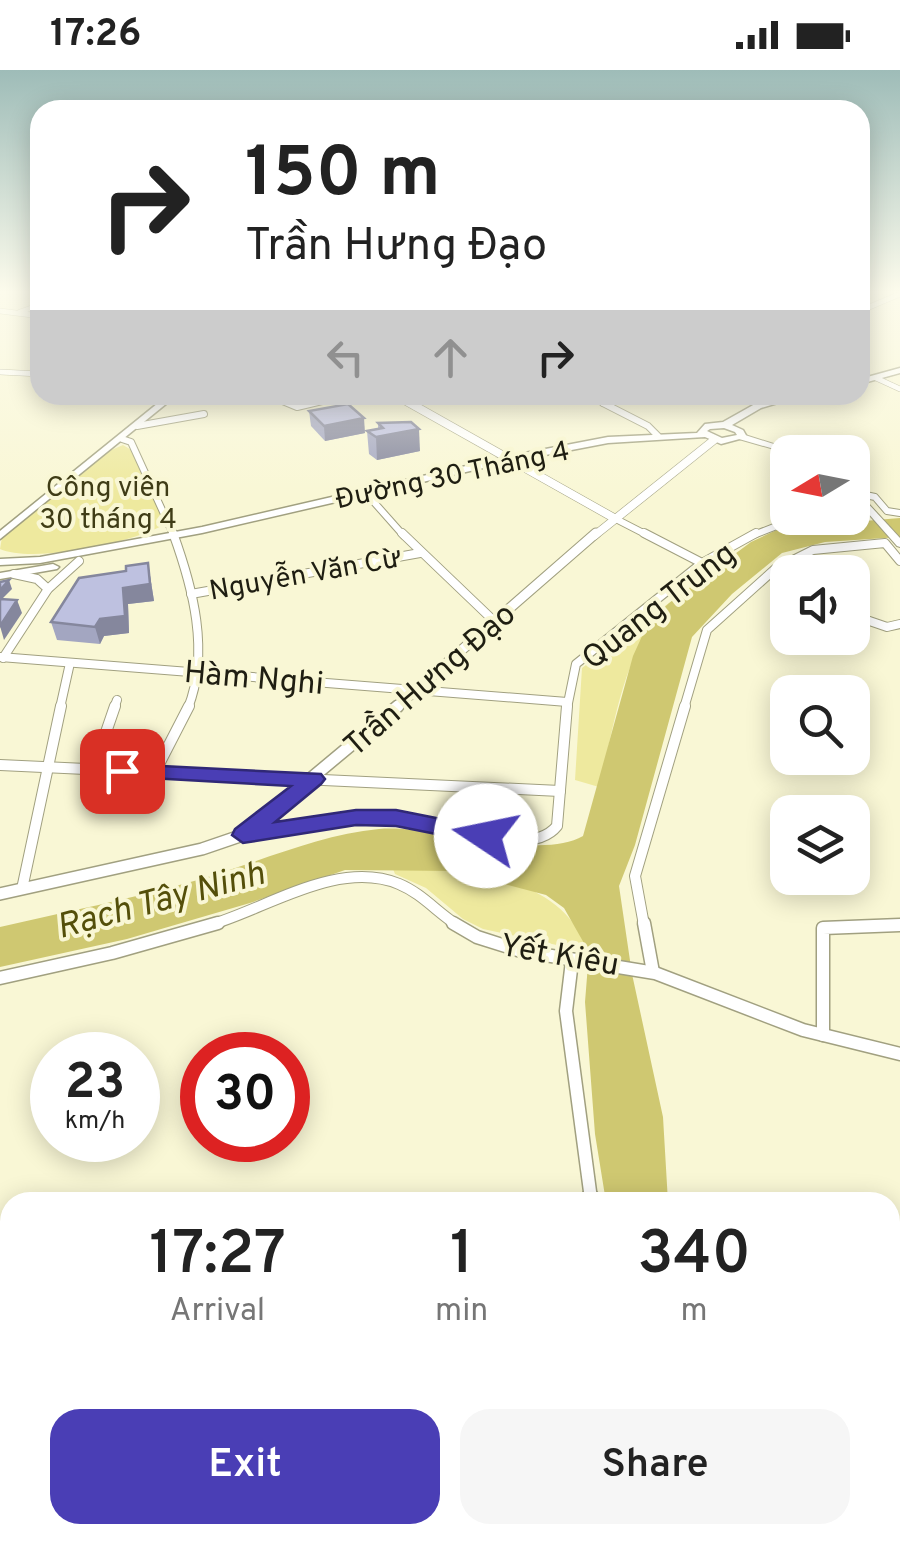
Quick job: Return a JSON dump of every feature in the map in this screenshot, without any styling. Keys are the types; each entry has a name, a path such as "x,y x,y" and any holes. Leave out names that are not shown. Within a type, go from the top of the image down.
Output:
{"main road":[{"path":"870,378 900,370"},
{"path":"0,536 157,405"},
{"path":"707,435 762,405"},
{"path":"725,425 740,430 742,437"},
{"name":"Đường 30 Tháng 4","path":"509,458 656,434"},
{"path":"707,435 742,437 770,445"},
{"name":"Đường 30 Tháng 4","path":"0,576 79,561 579,440 707,435"},
{"path":"0,526 118,439"},
{"path":"870,508 900,544"},
{"name":"Đường 30 Tháng 4","path":"0,562 40,560 176,536"}],"street":[{"path":"0,372 30,374"},
{"path":"870,380 900,389"},
{"path":"283,405 308,405"},
{"path":"414,405 702,563"},
{"path":"608,405 656,434"},
{"path":"133,426 204,414"},
{"name":"Trần Hưng Đạo","path":"0,894 202,849 243,835 314,779 707,435"},
{"path":"118,439 131,442 176,536 191,594 198,673 155,772"},
{"path":"364,492 420,553 495,622"},
{"path":"870,496 886,511 900,513"},
{"name":"Quang Trung","path":"243,835 329,820 396,818 486,836 541,838 554,832 567,702 572,672 582,656 702,563 770,528"},
{"path":"653,972 634,883 707,630 775,569 813,550 885,543 900,560"},
{"name":"Nguyễn Văn Cừ","path":"191,594 420,553"},
{"path":"1,659 48,588 79,561"},
{"path":"14,574 37,579 48,588"},
{"path":"870,622 887,627 900,624"},
{"name":"Hàm Nghi","path":"1,659 567,702"},
{"path":"22,888 70,663"},
{"path":"93,770 116,700"},
{"path":"0,766 560,791"},
{"name":"Yết Kiêu","path":"0,978 191,932 330,883 366,877 398,883 422,894 475,936 572,961 587,958 653,972 823,1035 900,1054"},
{"path":"823,1035 823,928 900,925"},
{"path":"572,961 566,1011 590,1192"}],"green space":[{"name":"Công viên 30 tháng 4","path":"123,445 133,451 167,523 133,537 85,549 36,554 0,549 2,537 109,451"},
{"path":"669,603 653,622 631,665 599,787 575,780 582,668"},
{"path":"428,868 501,880 544,897 562,910 589,952 483,929 463,919 426,888 395,874 393,869"}],"water":[{"name":"Rạch Tây Ninh","path":"900,518 900,537 825,542 770,555 770,563 732,594 692,637 635,845 619,886 632,974 663,1117 667,1192 604,1192 595,1134 585,1002 589,952 564,908 546,895 454,871 345,870 127,939 0,967 0,927 170,888 332,837 402,829 540,845 583,836 633,656 648,623 751,542 770,533 870,535 870,521"}],"building":[{"path":"349,405 364,418 324,426 309,411"},
{"path":"411,422 419,429 376,437 367,431 383,428 378,423"},
{"path":"148,563 150,584 123,588 125,616 100,619 95,627 51,622 79,578 126,571 126,566"},
{"path":"0,599 17,600 0,626"}],"route":[{"path":"122,771 314,779 243,835 329,820 396,818 486,836"}]}
